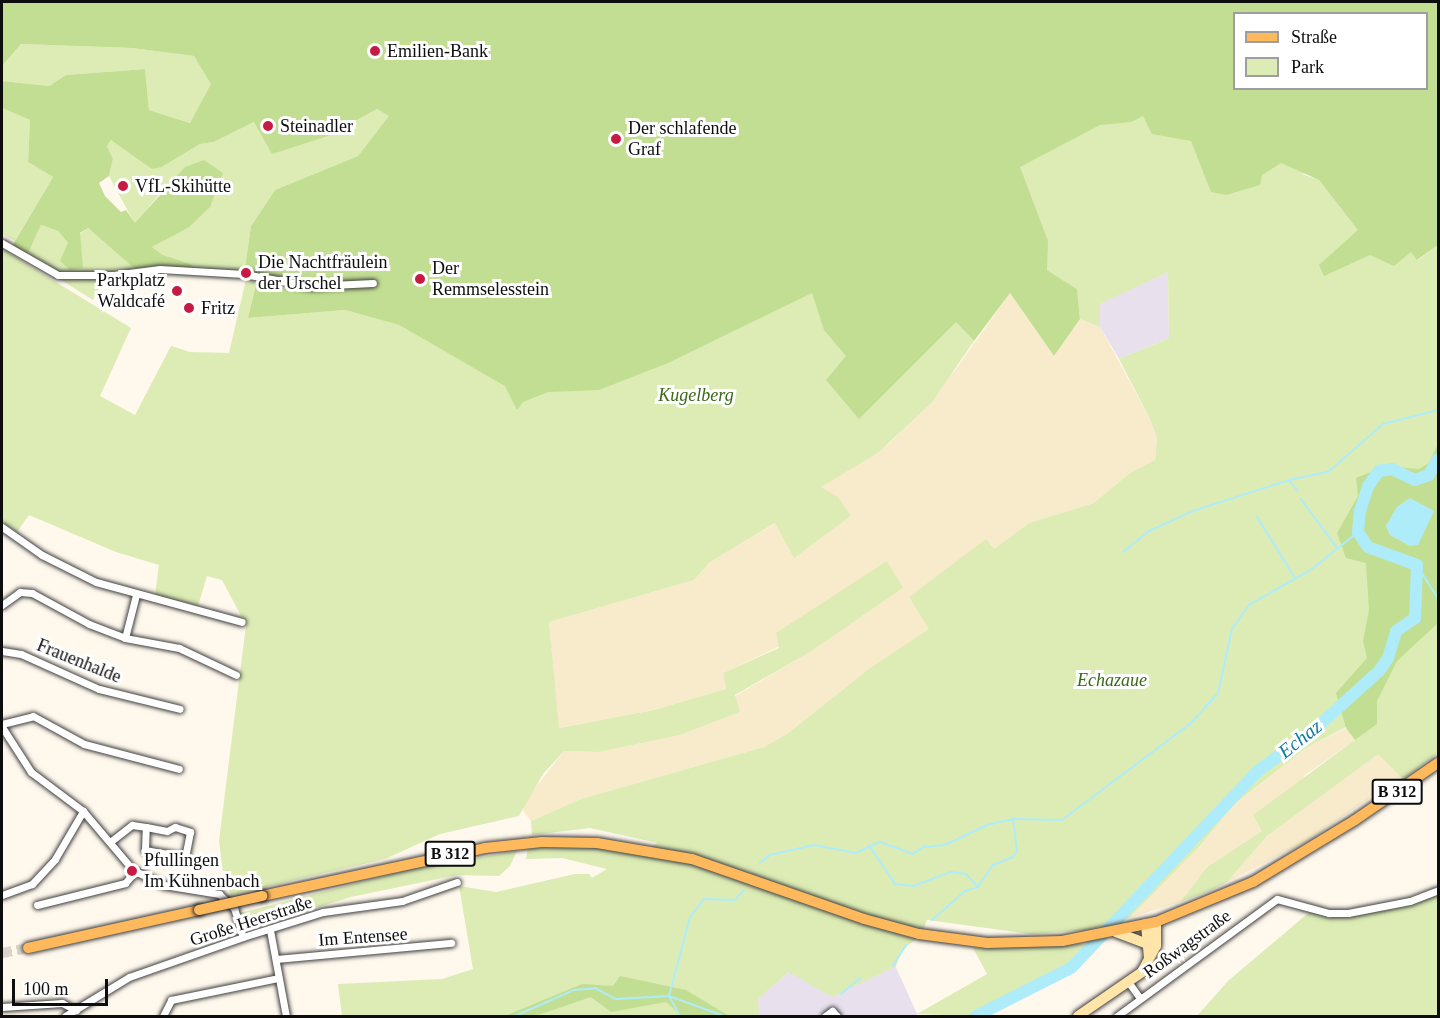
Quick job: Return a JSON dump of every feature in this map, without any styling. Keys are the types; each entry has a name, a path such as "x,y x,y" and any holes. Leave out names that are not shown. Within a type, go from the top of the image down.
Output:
{"main road":[{"name":"B 312","path":"27,948 505,845 581,842 640,847 692,859 864,919 929,936 996,943 1062,941 1113,933 1151,923 1196,908 1226,894 1356,820 1438,763"},
{"path":"1149,961 1148,944 1151,923"},
{"path":"1078,1017 1129,983 1149,961 1157,940 1151,923"},
{"path":"1113,933 1148,944"}],"street":[{"path":"2,243 58,275 88,276 160,269 244,274 310,286 374,283"},
{"path":"2,528 69,569 136,595 242,622"},
{"path":"19,540 23,532"},
{"path":"2,605 20,592 32,593 89,624 125,638 179,648 236,675"},
{"path":"125,638 136,595"},
{"name":"Frauenhalde","path":"2,651 21,654 99,689 180,708"},
{"path":"179,769 84,744 33,716 2,726 31,772 83,811 135,872 164,885 219,894 234,908 243,937"},
{"path":"2,895 32,884 56,860 83,811"},
{"path":"110,842 132,825 146,827 167,831 175,827 190,832 185,857 145,850 146,827"},
{"path":"37,906 125,883 135,872"},
{"name":"Große Heerstraße","path":"65,1017 124,979 243,937 323,912 402,901 457,882"},
{"name":"Roßwagstraße","path":"1117,1017 1139,997 1277,899 1329,913 1348,913 1410,901 1438,890"},
{"path":"270,930 286,1017"},
{"name":"Im Entensee","path":"277,960 451,943"},
{"path":"164,1017 171,1000 278,978"},
{"path":"1129,983 1139,997"},
{"path":"2,1007 62,1003 76,1010"},
{"path":"825,1017 832,1011 837,1017"}],"shaded area":[{"path":"1168,272 1169,338 1119,359 1100,327 1099,304"},
{"path":"1010,293 1054,356 1080,319 1100,327 1150,419 1157,438 1155,460 1094,503 1029,523 994,549 986,540 909,597 930,629 870,668 787,734 764,747 581,799 531,821 523,811 525,801 564,751 599,752 680,735 740,712 735,696 810,652 903,588 723,673 726,689 654,710 558,728 549,622 694,580 710,562 776,523 795,557 851,516 820,488 890,443 956,369"},
{"path":"1346,728 1355,740 1305,775 1262,831 1207,867 1180,902 1129,918 1199,847 1233,805 1306,748"},
{"path":"1388,746 1403,775 1311,839 1227,882 1267,836"},
{"path":"888,950 918,1016 738,1016 803,960"}],"green space":[{"path":"2,2 1438,2 1438,245 1417,260 1411,252 1394,266 1370,255 1324,276 1319,265 1358,230 1319,180 1281,163 1262,175 1260,185 1226,195 1211,192 1191,141 1152,134 1143,116 1131,122 1100,125 1020,167 1048,241 1047,270 1077,289 1080,319 1054,356 1010,293 974,341 956,322 859,419 826,380 846,356 824,330 812,293 668,363 599,390 548,392 523,402 517,410 505,386 399,325 345,310 248,318 256,284 309,291 310,286 244,274 251,226 275,190 358,156 389,116 377,109 328,136 272,154 254,122 214,142 200,144 162,167 152,169 111,140 107,146 113,159 109,176 99,183 105,196 121,212 126,210 135,223 185,167 204,160 223,173 210,207 188,228 152,247 163,255 191,264 200,273 136,270 88,228 80,233 83,268 70,270 60,261 68,243 58,231 41,225 26,258 11,248 53,177 28,162 30,120 2,108 2,81 49,86 66,75 145,69 149,110 190,123 211,84 194,56 132,48 21,44 2,66"},
{"path":"1438,2 1418,260 1438,245 1438,753 1403,779 1378,754 1267,836 1227,882 1180,902 1207,867 1262,831 1253,815 1359,737 1346,727 1306,748 1233,805 1199,847 1129,918 1088,930 1030,934 927,920 921,935 901,951 896,966 832,997 789,972 758,999 759,1016 342,1016 338,984 442,979 473,969 459,886 496,892 575,874 589,874 592,878 607,869 562,858 526,859 528,848 579,845 639,853 658,843 590,828 532,835 531,821 581,799 764,747 787,734 870,668 929,629 909,597 986,539 994,549 1029,523 1094,503 1129,474 1155,460 1157,438 1150,419 1119,359 1169,338 1168,272 1100,304 1100,327 1080,319 1077,289 1047,270 957,323 974,341 932,402 879,452 821,487 838,497 851,516 794,558 775,523 710,562 694,580 549,622 559,728 654,710 726,689 723,673 779,648 776,633 887,561 903,588 810,652 735,695 740,712 680,735 599,752 564,751 543,774 519,816 440,834 385,859 231,895 224,880 219,841 246,625 222,580 207,576 198,606 155,595 159,565 116,552 29,515 17,532 2,522 2,249 131,328 100,396 135,415 171,346 190,352 229,353 247,275 256,284 248,318 345,310 399,325 460,360 1113,108 1395,90 1428,90 1428,12","holes":["1331,164 1349,218 1319,180 1302,174"]},
{"path":"21,44 132,48 194,56 212,84 190,123 149,110 145,69 66,75 49,86 2,81 2,66"},
{"path":"2,108 30,120 28,162 53,177 15,241 2,234"},
{"path":"377,109 390,116 358,156 275,190 251,226 244,273 199,272 191,264 163,255 152,247 188,228 165,187 135,224 109,176 113,159 107,146 111,140 162,167 200,144 214,142 254,122 328,136"},
{"path":"41,225 58,231 68,243 88,228 136,270 105,275 93,300 26,258"},
{"path":"1438,444 1438,623 1397,661 1377,701 1377,724 1355,740 1346,728 1336,693 1367,658 1363,641 1369,610 1366,563 1346,558 1337,533 1358,496 1356,478 1386,466 1419,469 1429,463","holes":["1410,498 1410,546 1390,535 1386,526 1397,507"]},
{"path":"517,851 510,866 499,876 457,875 351,897 247,929 240,913 408,870"},
{"path":"1438,890 1438,1016 1197,1016 1228,981 1313,909 1348,913"},
{"path":"1088,944 1076,959 969,1016 917,1014 987,974 973,948"},
{"path":"620,976 686,990 729,1016 682,1016 666,1002 611,1012 591,997 535,1016 505,1016 582,984 613,986"}],"water":[{"path":"1410,498 1434,511 1418,545 1410,546 1390,535 1386,526 1397,507"}],"waterway":[{"path":"1123,552 1149,531 1193,511 1289,480 1328,472 1383,424 1438,410"},
{"name":"Echaz","path":"976,1016 1071,968 1258,771 1316,728 1379,671 1388,658 1396,631 1415,618 1417,565 1368,547 1358,532 1360,511 1368,486 1379,471 1392,469 1415,480 1429,475 1438,459"},
{"path":"1289,480 1297,490"},
{"path":"1301,499 1337,548"},
{"path":"1257,517 1295,578"},
{"path":"760,863 770,855 814,845 856,853 880,842 913,854 923,847 945,845 987,825 1013,819 1062,820 1191,723 1218,693 1232,629 1249,605 1312,569 1358,532"},
{"path":"1417,565 1438,599"},
{"path":"932,920 965,891 978,887 993,865 1013,857 1017,851 1013,819"},
{"path":"869,845 895,884 914,886 951,872 966,874 978,887"},
{"path":"724,1016 669,996 690,917 704,899 735,900 744,890"},
{"path":"893,966 906,945"},
{"path":"841,994 860,978"},
{"path":"515,1016 574,990 595,988 616,999 669,996 680,1016"}],"tunnel":[{"path":"2,953 28,948"}],"place":[{"name":"Emilien-Bank","path":"375,51"},
{"name":"Steinadler","path":"268,126"},
{"name":"Der schlafende Graf","path":"616,139"},
{"name":"VfL-Skihütte","path":"123,186"},
{"name":"Die Nachtfräulein der Urschel","path":"246,273"},
{"name":"Der Remmselesstein","path":"420,279"},
{"name":"Parkplatz Waldcafé","path":"177,291"},
{"name":"Fritz","path":"189,308"},
{"name":"Pfullingen Im Kühnenbach","path":"132,871"}],"park label":[{"name":"Kugelberg","path":"696,395"},
{"name":"Echazaue","path":"1112,680"}]}
